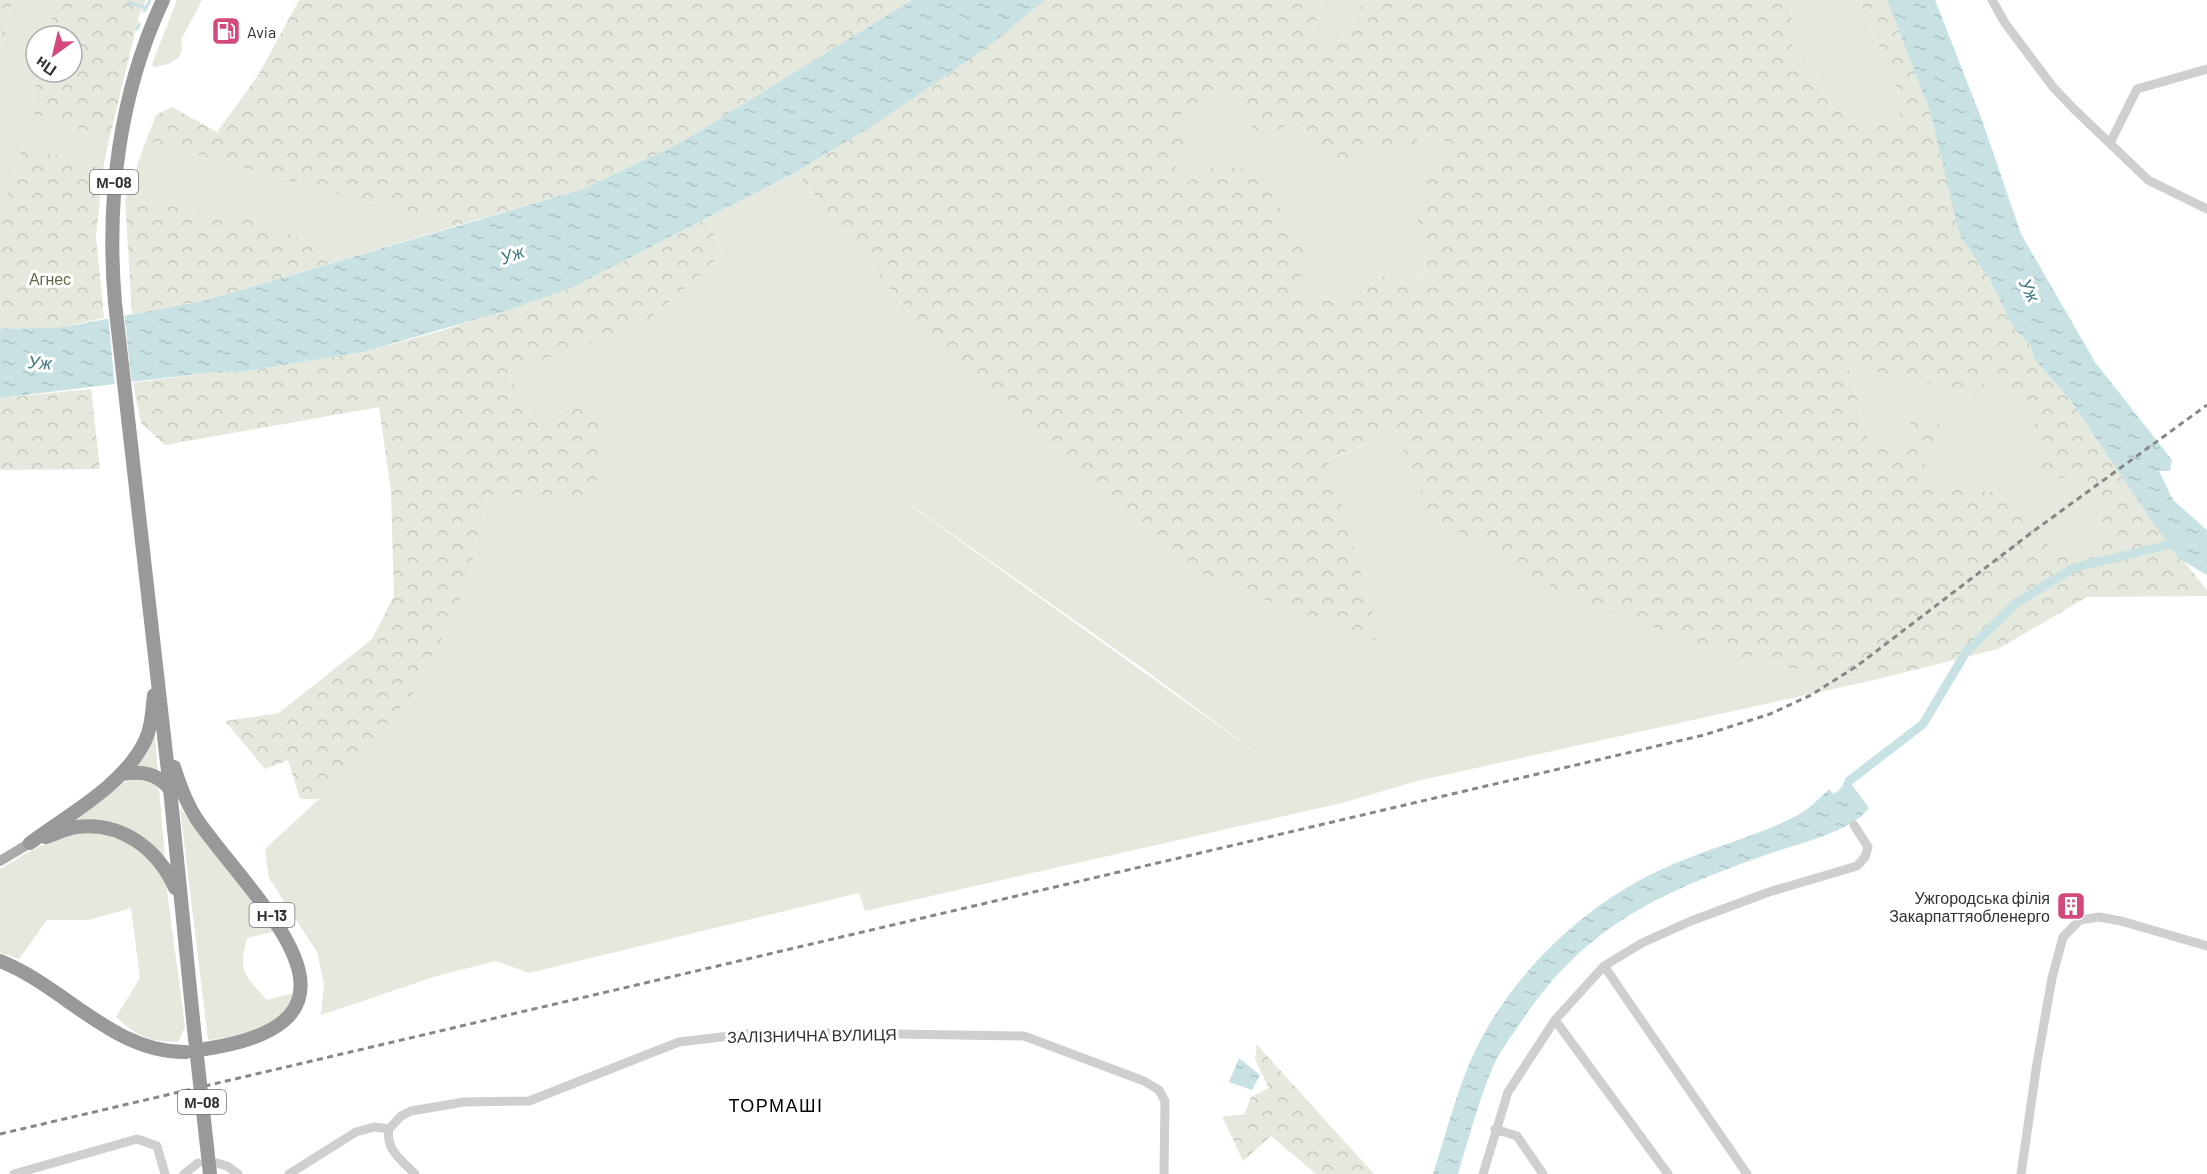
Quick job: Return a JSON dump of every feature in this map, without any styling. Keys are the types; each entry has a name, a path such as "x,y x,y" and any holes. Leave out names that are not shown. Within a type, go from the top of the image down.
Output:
{"highway":[{"name":"М-08","path":"163,0 141,59 120,146 111,218 112,274 170,789 179,899 194,1029 214,1168"},
{"path":"30,843 122,774 135,757 150,726 156,669"},
{"name":"Н-13","path":"165,745 186,799 197,819 270,912 285,936 301,970 301,987 297,1001 281,1024 260,1037 205,1049"},
{"path":"122,774 145,772 163,780 170,789"},
{"path":"30,843 74,827 92,826 118,831 135,839 161,862 179,899"},
{"path":"0,961 30,975 132,1041 168,1052 186,1052"}],"main road":[{"path":"0,861 30,843"}],"street":[{"path":"1992,0 2005,23 2053,87 2148,180 2207,209"},
{"path":"2110,142 2137,89 2207,69"},
{"path":"1483,1174 1508,1092 1556,1020 1604,966 1642,943 1691,921 1769,892 1857,866 1865,857 1868,848 1854,825"},
{"path":"2021,1174 2031,1099 2054,967 2063,937 2080,920 2099,917 2121,921 2207,946"},
{"path":"1604,966 1747,1174"},
{"path":"1556,1020 1668,1174"},
{"name":"ЗАЛІЗНИЧНА ВУЛИЦЯ","path":"389,1129 401,1116 432,1106 464,1102 520,1102 546,1096 647,1053 691,1039 836,1033 1011,1035 1046,1043 1144,1081 1159,1090 1165,1101 1164,1174"},
{"path":"289,1174 356,1132 374,1127 389,1129 388,1140 392,1150 415,1174"},
{"path":"1495,1130 1517,1136 1543,1174"},
{"path":"14,1174 136,1139 157,1146 165,1174"},
{"path":"184,1174 198,1163"},
{"path":"214,1168 228,1166 238,1174"}],"green space":[{"path":"0,0 13,0 0,53"},
{"path":"13,0 56,0 51,24 24,24 24,84 36,84 29,112 109,140 103,169 23,146 0,215 0,53"},
{"path":"56,0 146,0 139,16 109,140 29,112 36,84 84,84 84,24 51,24"},
{"path":"177,0 202,0 181,40 182,49 179,57 169,64 154,67 152,64"},
{"path":"299,0 912,0 683,141 583,189 455,226 146,141 156,115 172,107 217,132 259,74"},
{"path":"1045,0 1323,0 1312,34 1339,41 1365,0 1791,0 1793,58 1810,64 1831,107 1867,128 1906,110 1859,0 1887,0 1930,112 1961,236 1987,275 2013,327 2030,345 2035,360 2071,401 2153,523 2207,590 2207,596 2087,597 1998,649 1874,680 1745,662 1557,590 1430,515 1396,431 1328,460 1381,642 1209,579 929,337 796,172 924,90","holes":["1216,90 1250,112 1253,143 1294,121 1346,170 1373,145 1412,153 1420,133 1452,143 1455,165 1426,166 1426,203 1415,216 1427,236 1423,282 1382,276 1347,307 1295,287 1310,258 1256,169 1212,167 1184,184 1174,163 1198,145 1179,116","1848,366 1943,386 1981,398 1985,380 2026,398 2044,451 2020,463 2045,482 2074,475 2091,485 2109,543 2060,557 1995,492 1942,489 1924,466 1959,430 1913,417 1902,447 1869,441"]},
{"path":"1323,0 1365,0 1339,41 1312,35"},
{"path":"1791,0 1859,0 1906,110 1867,128 1831,107 1810,64 1793,58"},
{"path":"1216,90 1250,112 1294,121 1346,170 1373,145 1419,133 1452,143 1455,165 1426,166 1426,203 1415,216 1427,236 1423,282 1382,276 1347,307 1295,287 1212,167 1184,184 1174,163 1197,145 1179,116"},
{"path":"146,141 455,226 341,260 260,218 125,200"},
{"name":"Агнес","path":"23,146 103,169 96,237 104,318 64,327 0,329 0,215"},
{"path":"796,172 929,337 1328,460 1397,431 1430,515 1745,662 1874,680 1417,781 1342,803 865,911 859,893 529,973 496,961 440,975 321,1015 324,984 317,952 269,878 265,849 319,799 467,585 488,494 571,406 537,425 507,372 644,324 723,254 707,218","holes":["854,465 1145,670 1261,756"]},
{"path":"125,200 260,218 341,260 203,301 132,314"},
{"path":"707,218 723,254 644,324 507,372 537,425 571,406 603,416 595,495 488,494 467,585 420,686 319,799 300,799 288,760 265,769 225,721 279,713 372,639 394,596 391,491 379,407 165,445 141,423 133,383 205,373 241,372 363,352 441,331 573,287"},
{"path":"1848,366 1943,386 1981,398 1984,380 2026,398 2045,451 2021,464 2045,482 2074,475 2091,485 2110,543 2060,557 1995,492 1942,489 1924,466 1959,430 1902,447 1869,441"},
{"path":"91,389 100,469 0,470 0,398"},
{"path":"154,727 158,773 131,768"},
{"path":"138,778 153,783 159,788 165,858 125,830 73,825 70,819 120,783"},
{"path":"180,808 276,931 247,938 244,949 245,972 267,1000 293,993 281,1016 260,1029 208,1040"},
{"path":"85,829 121,836 147,854 166,883 185,1027 178,1042 144,1037 116,1017 140,978 131,908 88,920 47,920 19,959 0,953 0,869 51,841"},
{"path":"1257,1045 1374,1174 1316,1174 1271,1136 1243,1161 1222,1116 1244,1115 1251,1097 1269,1088 1255,1059"}],"water":[{"name":"Уж","path":"912,0 1045,0 986,48 878,122 796,172 573,287 508,310 363,352 241,372 205,373 0,398 0,329 64,327 203,301 583,189 683,141"},
{"name":"Уж","path":"1887,0 1935,0 1982,120 2021,234 2095,362 2172,460 2170,471 2159,471 2173,500 2207,530 2207,575 2180,559 2153,523 2071,401 2035,360 2030,345 2013,327 1987,275 1960,236 1930,112"},
{"path":"1849,781 1869,808 1860,817 1835,831 1725,870 1658,899 1599,936 1572,960 1547,987 1496,1060 1481,1098 1458,1174 1433,1174 1470,1062 1485,1032 1503,1003 1524,976 1573,926 1600,905 1658,871 1798,815 1829,789 1834,794"},
{"path":"1239,1058 1260,1075 1252,1090 1229,1082"}],"pier":[{"path":"124,312 132,386 115,388 108,314"}],"waterway":[{"path":"144,11 150,0"},
{"path":"128,2 146,8"},
{"path":"137,29 139,24"},
{"path":"1845,792 1849,781 1923,724 1966,652 2015,604 2073,568 2180,542"}],"railway":[{"path":"0,1134 1704,735 1770,714 1811,695 1857,666 2035,530 2207,405"}],"place":[{"name":"Avia","path":"226,31"},
{"name":"Ужгородська філія Закарпаттяобленерго","path":"2071,906"}],"district":[{"name":"ТОРМАШІ","path":"776,1105"}]}
